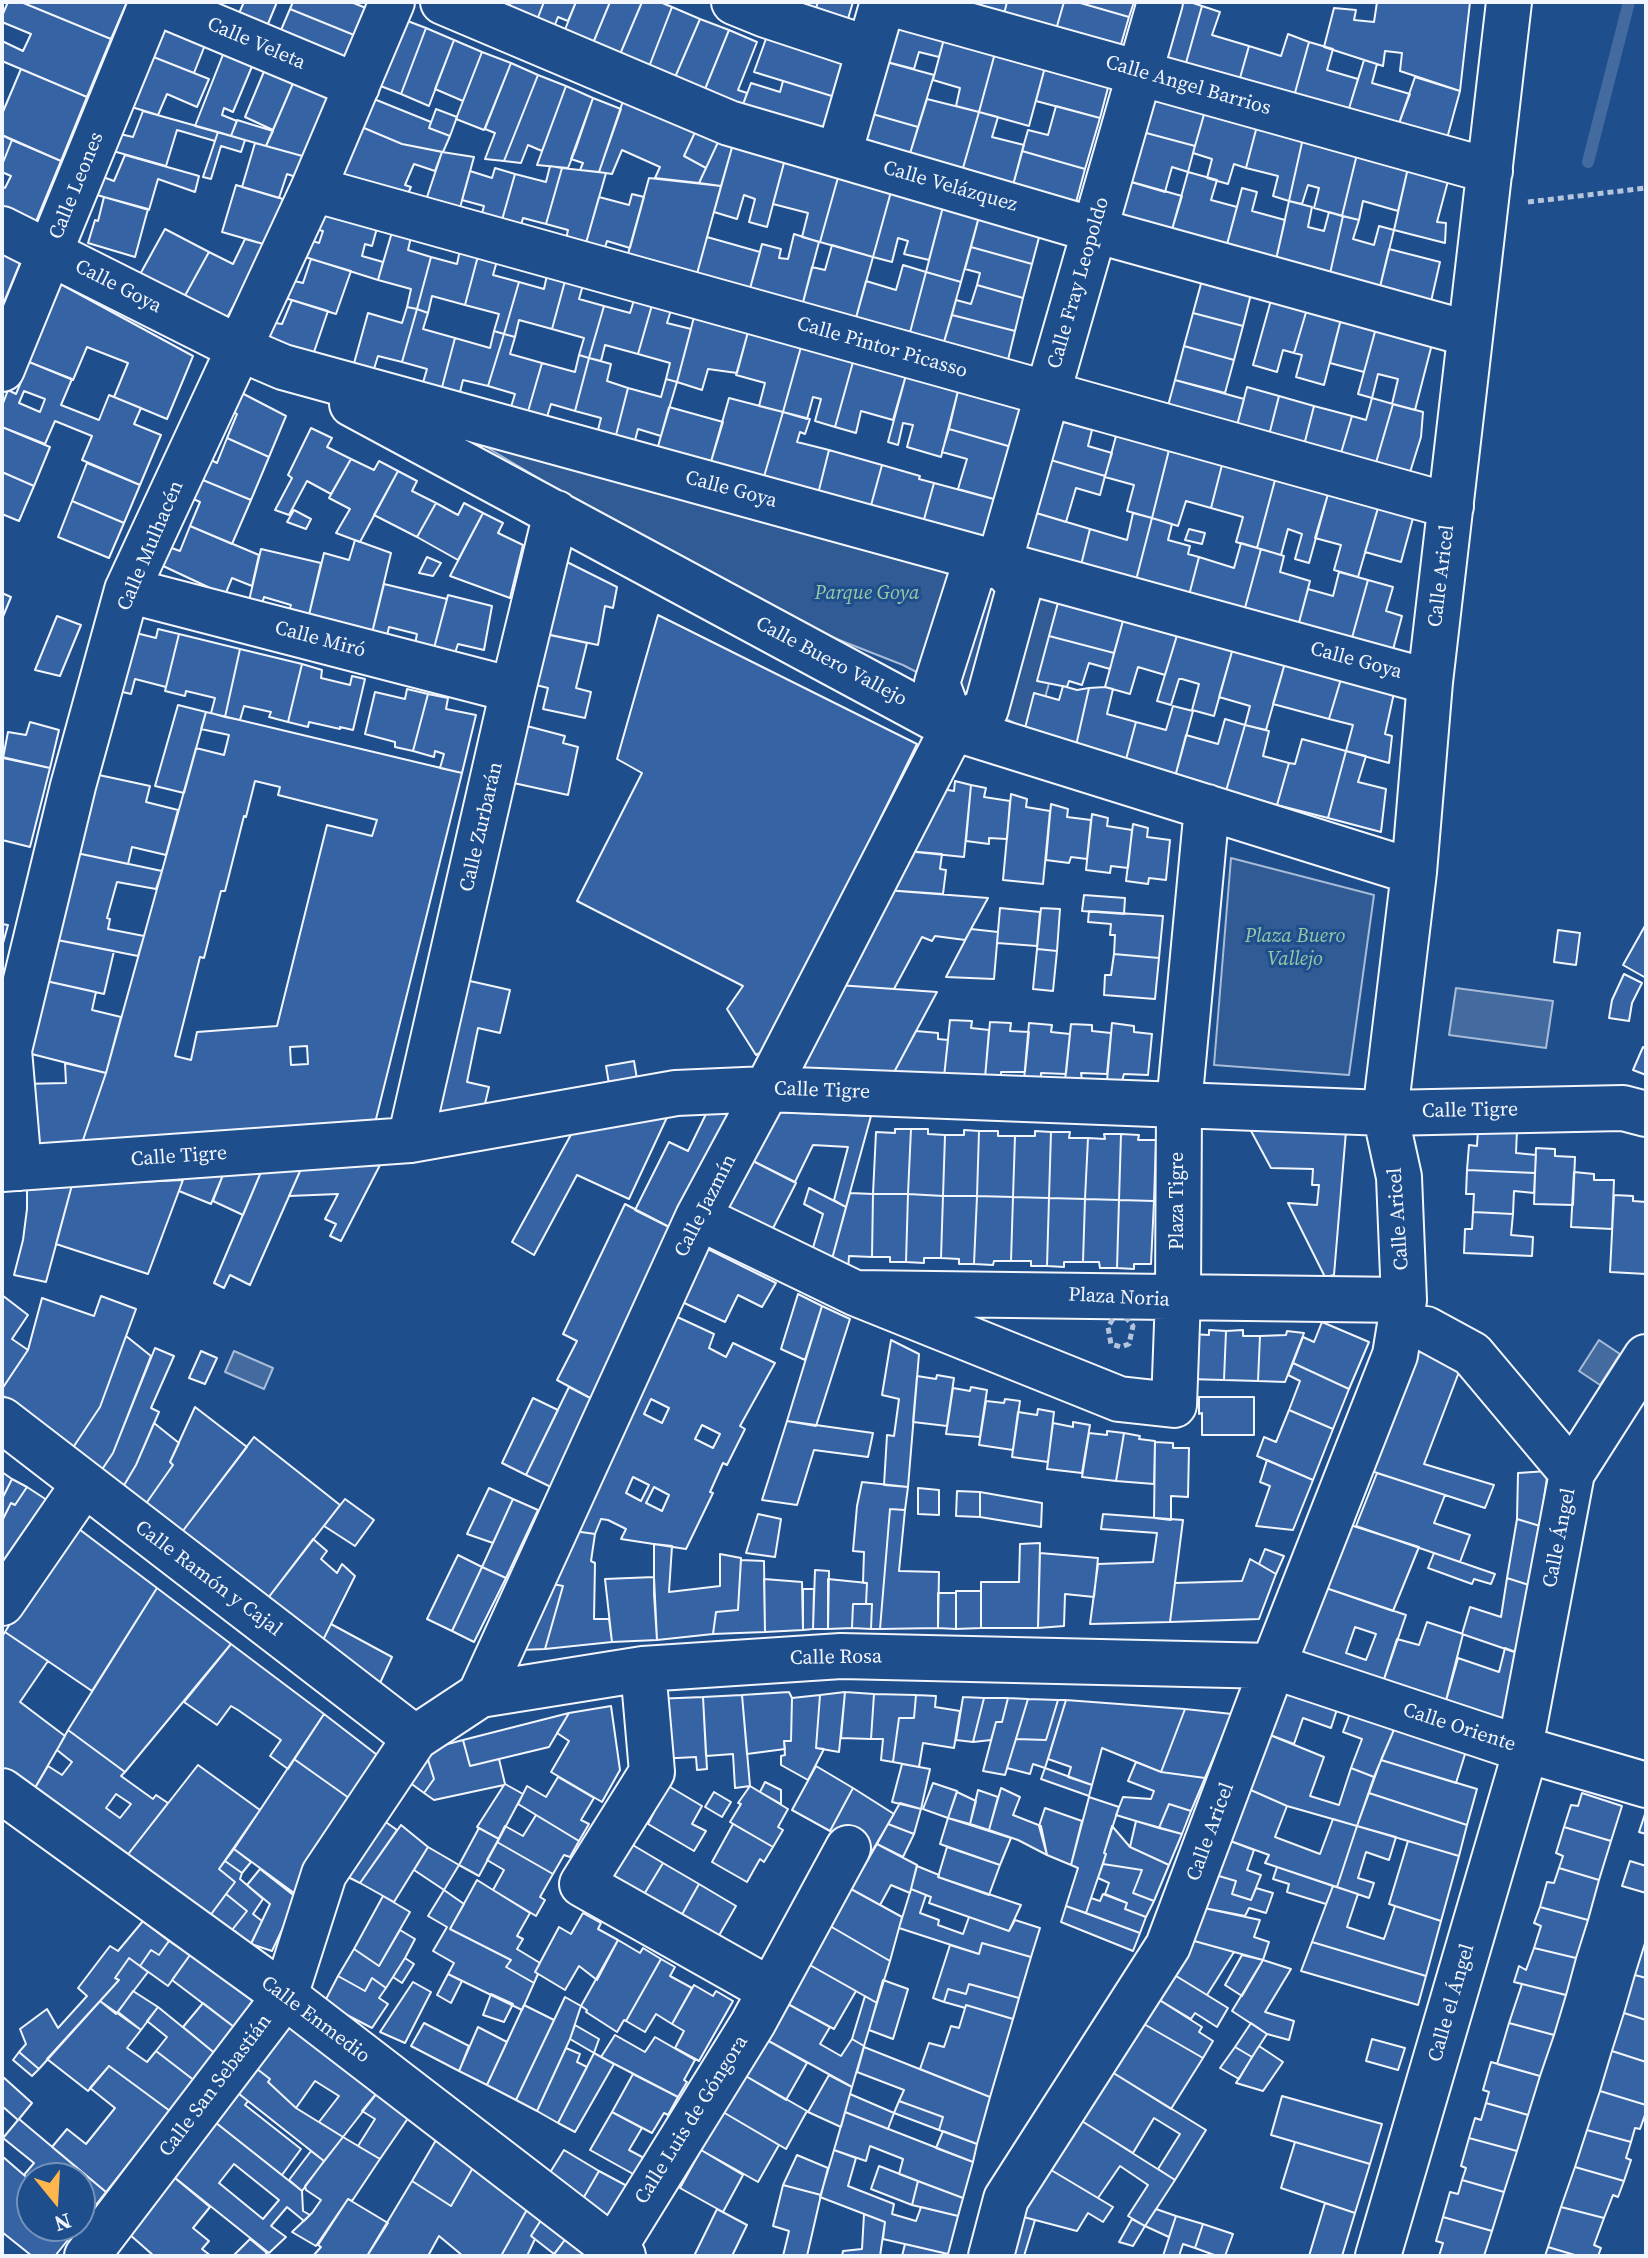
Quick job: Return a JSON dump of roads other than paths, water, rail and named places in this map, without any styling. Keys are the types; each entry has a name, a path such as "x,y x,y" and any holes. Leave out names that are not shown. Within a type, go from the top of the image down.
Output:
{"street":[{"name":"Calle Veleta","path":"154,2 357,86"},
{"name":"Calle Leones","path":"2,369 154,2"},
{"name":"Calle Mulhacén","path":"10,1168 9,1050 73,786 127,590 241,349 392,2"},
{"name":"Calle Velázquez","path":"443,2 729,123 1094,230 1470,334"},
{"path":"734,2 869,49"},
{"path":"839,154 884,2"},
{"name":"Calle Angel Barrios","path":"884,2 1140,73 1488,189"},
{"name":"Calle Fray Leopoldo","path":"999,563 1160,2"},
{"name":"Calle Aricel","path":"991,2256 1006,2199 1168,1946 1273,1666 1395,1355 1415,1315 1399,1177 1385,1113 1414,872 1430,682 1509,2"},
{"name":"Calle Pintor Picasso","path":"313,189 1451,506"},
{"name":"Calle Goya","path":"2,229 283,367 1430,682"},
{"name":"Calle Buero Vallejo","path":"283,367 953,728 1414,872"},
{"name":"Calle Zurbarán","path":"410,1140 556,513"},
{"path":"953,728 937,683 973,570 999,563"},
{"name":"Calle Miró","path":"127,590 513,690"},
{"name":"Calle Jazmín","path":"480,1695 698,1217 953,728"},
{"path":"1179,1105 1207,807"},
{"name":"Calle Tigre","path":"10,1168 410,1140 676,1093 767,1089 1385,1113 1623,1108 1646,1114"},
{"name":"Plaza Tigre","path":"1170,1303 1179,1105"},
{"name":"Plaza Noria","path":"698,1217 855,1293 1119,1399 1174,1405 1170,1303 855,1293"},
{"path":"1170,1303 1415,1315 1472,1354 1572,1473"},
{"name":"Calle Ángel","path":"1524,1744 1572,1473 1646,1357"},
{"name":"Calle Ramón y Cajal","path":"2,1420 415,1738"},
{"path":"2,1603 84,1484"},
{"name":"Calle Rosa","path":"415,1738 480,1695 643,1669 841,1656 1273,1666"},
{"name":"Calle Oriente","path":"1273,1666 1646,1785"},
{"path":"643,1669 652,1772 582,1884 770,1990"},
{"name":"Calle San Sebastián","path":"87,2256 285,1996 324,1874 415,1738"},
{"name":"Calle el Ángel","path":"1378,2256 1524,1744"},
{"name":"Calle Enmedio","path":"2,1791 285,1996 615,2253"},
{"name":"Calle Luis de Góngora","path":"615,2253 753,2023 848,1848"}],"waterway":[{"path":"1588,162 1629,2"}],"park label":[{"name":"Parque Goya","path":"867,594"},
{"name":"Plaza Buero Vallejo","path":"1295,948"}]}
